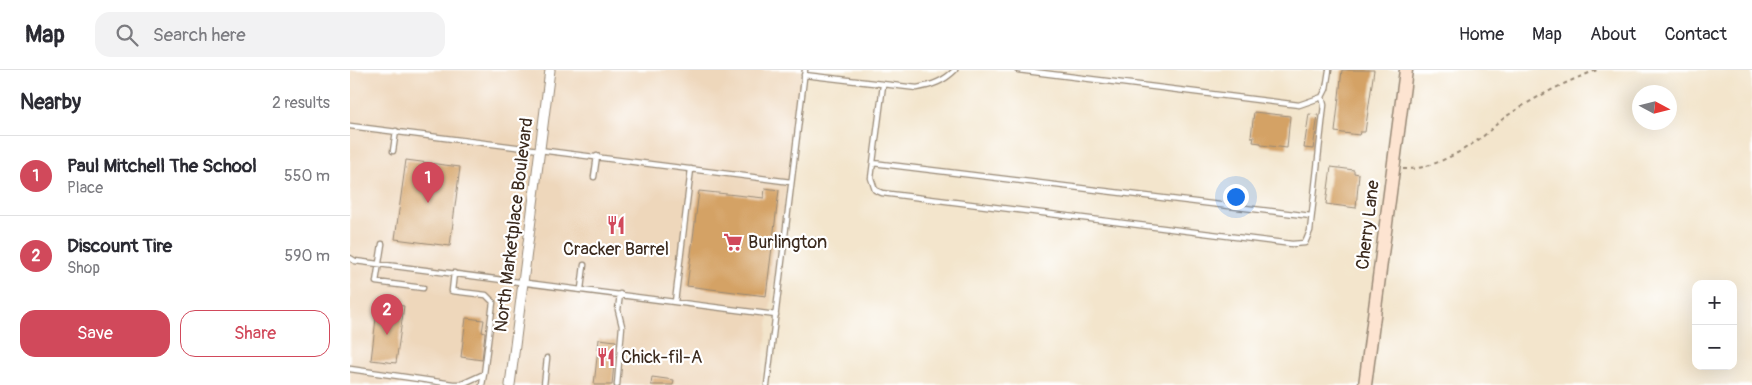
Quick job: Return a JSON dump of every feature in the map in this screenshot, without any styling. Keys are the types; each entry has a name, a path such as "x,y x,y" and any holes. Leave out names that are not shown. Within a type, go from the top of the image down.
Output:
{"main road":[{"name":"Cherry Lane","path":"1365,385 1406,70"}],"street":[{"name":"North Marketplace Boulevard","path":"510,385 550,70"}],"lane":[{"path":"767,385 804,73 882,85 917,88 931,86 946,78 955,70"},
{"path":"1018,70 1290,105 1299,105 1322,97"},
{"path":"882,85 871,178 875,190 882,193 1292,244 1305,243 1310,231 1324,105 1322,97 1326,89 1329,70"},
{"path":"350,126 792,182"},
{"path":"393,151 396,131"},
{"path":"594,177 597,156"},
{"path":"873,162 1311,216"},
{"path":"675,302 692,169"},
{"path":"382,244 376,282 424,288"},
{"path":"350,259 776,315"},
{"path":"581,289 584,265"},
{"path":"454,273 452,291 486,295 493,302 482,385"},
{"path":"617,385 622,326 618,310 620,294"},
{"path":"544,385 547,358"},
{"path":"350,369 449,384 462,384 484,374"}],"path":[{"path":"1394,169 1411,170 1454,155 1482,137 1504,118 1597,70"}],"shaded area":[{"path":"350,70 802,70 760,385 368,385 350,382"}],"building":[{"path":"1342,70 1374,70 1365,132 1360,132 1359,135 1335,132"},
{"path":"1254,112 1290,116 1287,148 1261,145 1261,143 1253,142 1254,137 1251,137"},
{"path":"1309,114 1318,115 1313,149 1304,148"},
{"path":"406,160 460,167 450,246 395,239"},
{"path":"1331,167 1354,170 1354,173 1359,174 1356,208 1326,204"},
{"name":"Burlington","path":"765,188 779,190 766,296 687,286 699,191 764,198"},
{"path":"387,304 404,306 396,363 371,360 377,310 387,311"},
{"path":"466,318 484,320 482,332 485,333 482,360 461,357"},
{"name":"Chick-fil-A","path":"599,339 616,341 612,385 594,385"},
{"path":"652,377 674,380 673,385 651,385"}],"place":[{"name":"Paul Mitchell The School","path":"428,203"},
{"name":"Cracker Barrel","path":"616,225"},
{"name":"Burlington","path":"733,242"},
{"name":"Discount Tire","path":"387,335"},
{"name":"Chick-fil-A","path":"606,357"}]}
